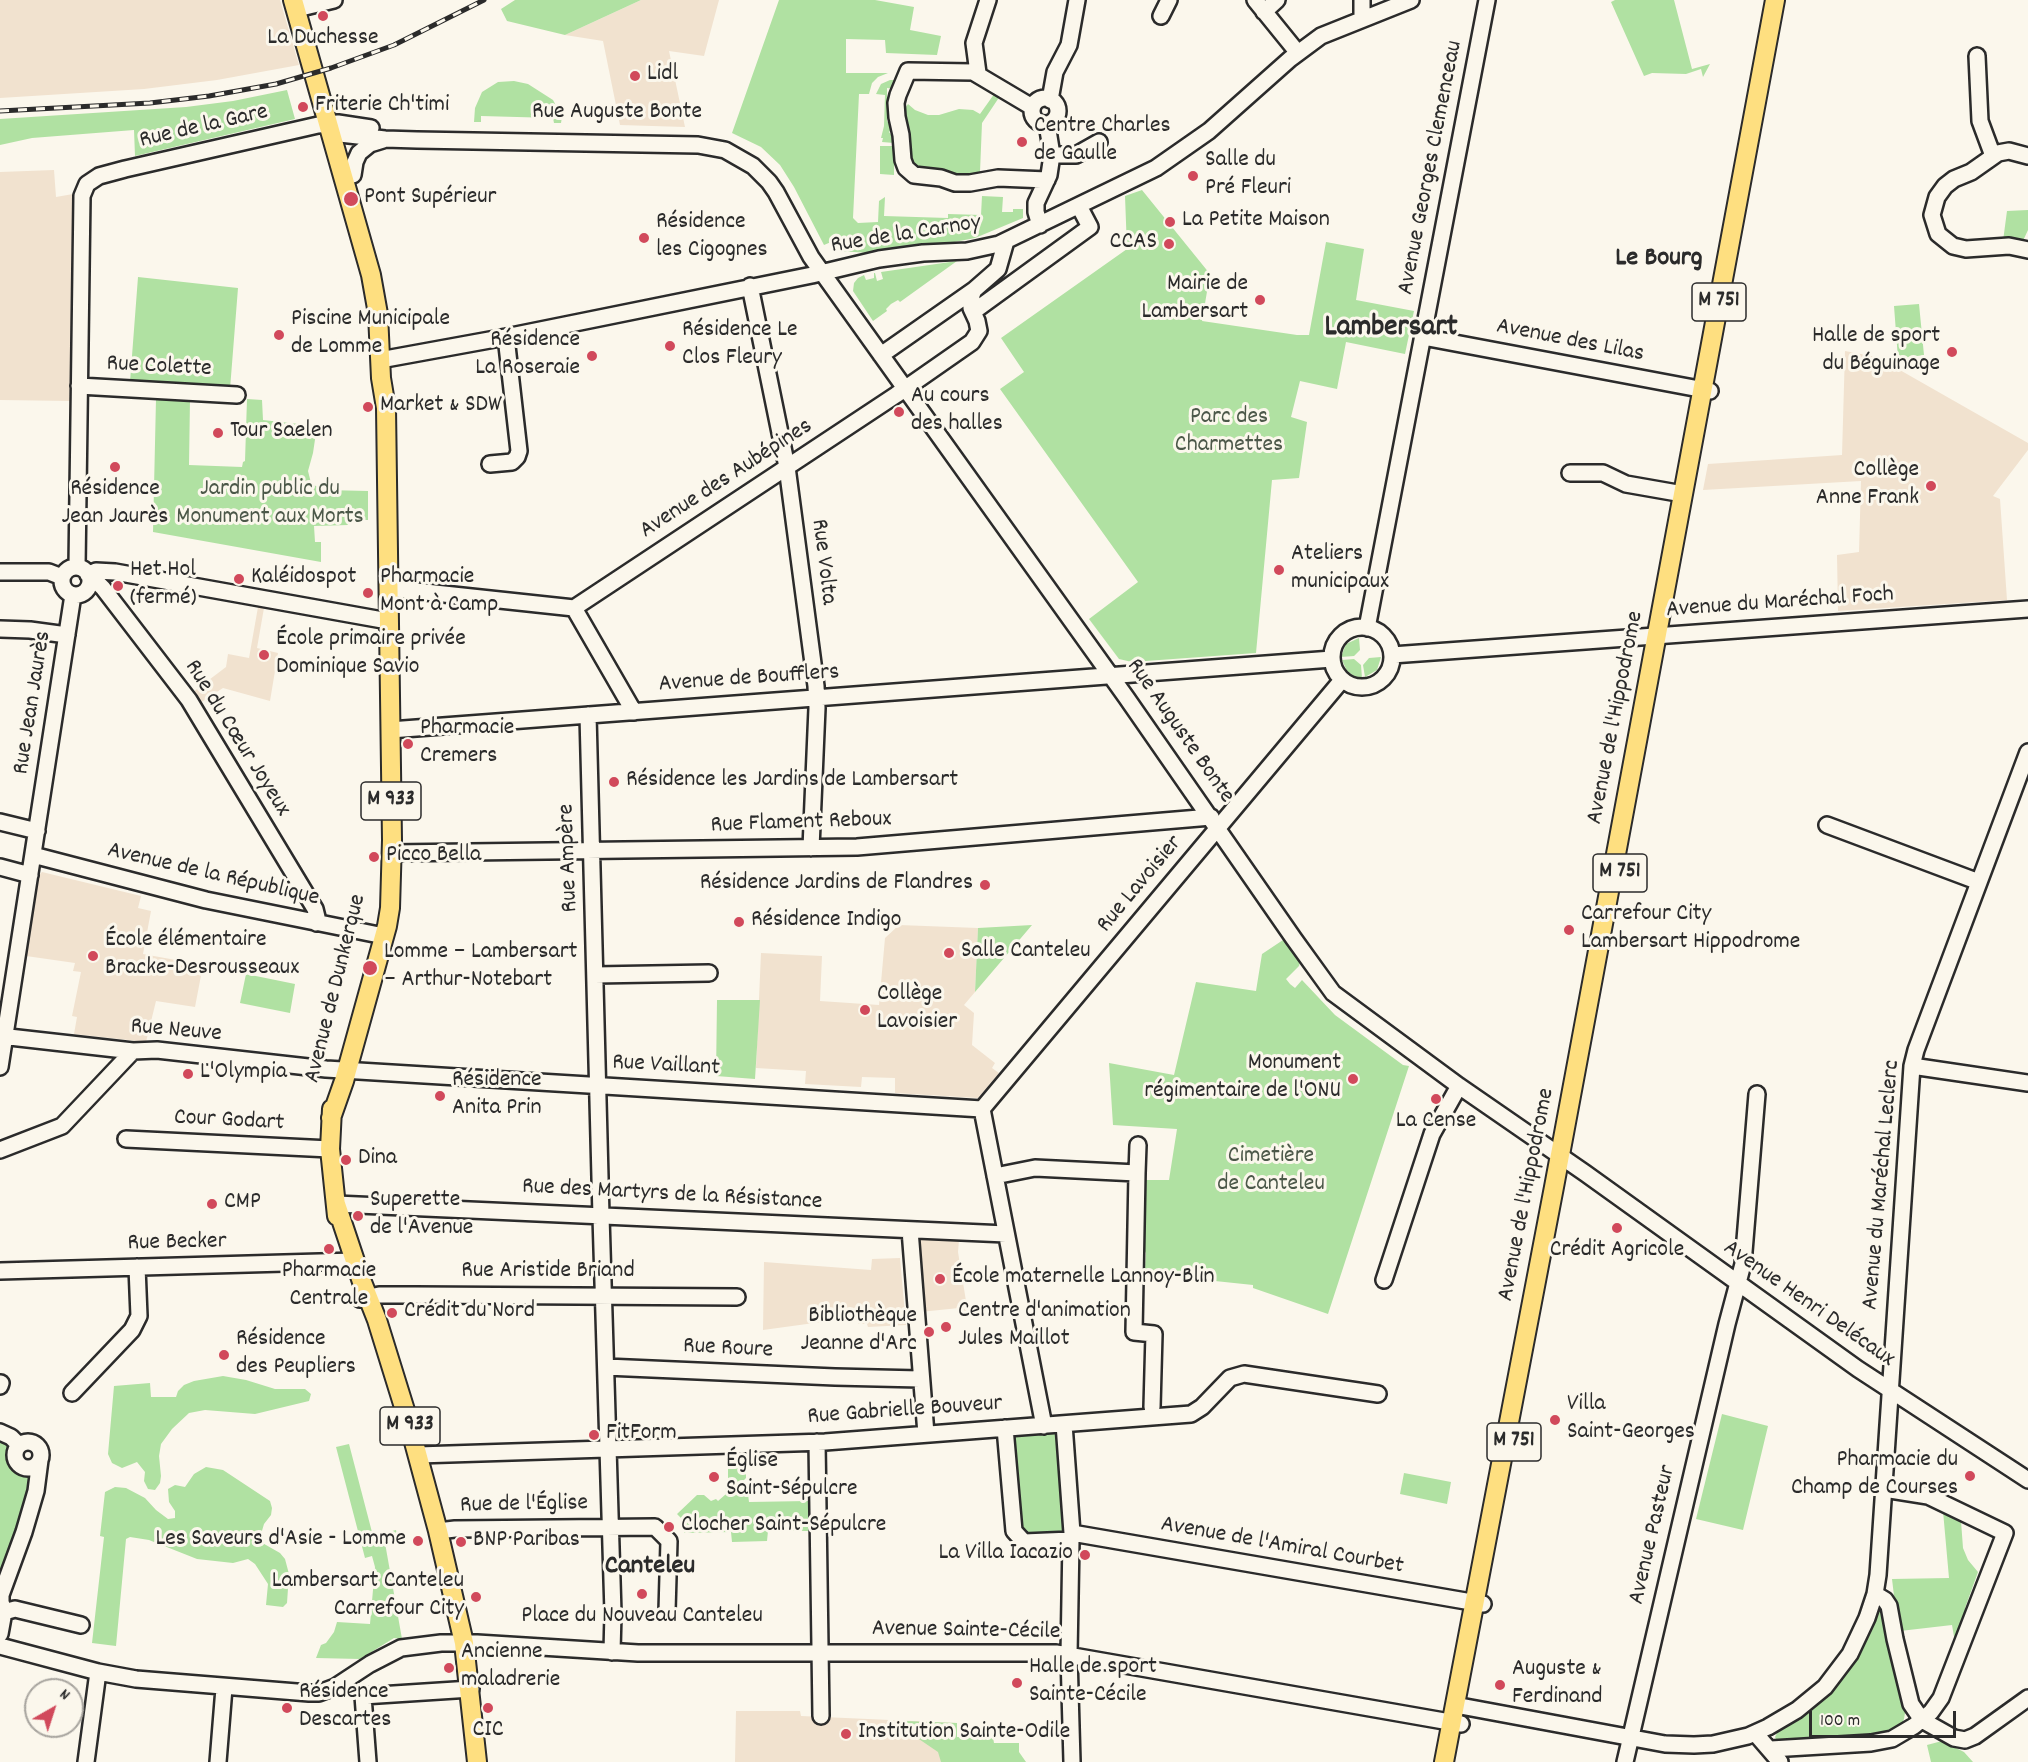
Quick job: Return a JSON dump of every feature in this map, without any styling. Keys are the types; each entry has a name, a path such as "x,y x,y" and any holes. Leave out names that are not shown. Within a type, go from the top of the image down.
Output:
{"main road":[{"name":"Avenue de l'Hippodrome","path":"1454,1762 1458,1715 1661,635 1775,0"},
{"name":"Avenue de l'Hippodrome","path":"1661,635 1683,494 1706,391 1783,0"},
{"name":"Avenue de Dunkerque","path":"299,2 335,128 351,203 376,298 390,381 386,408 392,853 380,936 331,1118 330,1149 336,1204 351,1262 390,1363 438,1531 464,1643 471,1689 477,1762"},
{"name":"Avenue de Dunkerque","path":"335,128 353,175 383,285 389,327 385,359"},
{"name":"Avenue de l'Hippodrome","path":"1444,1762 1458,1715"}],"street":[{"path":"299,2 334,0"},
{"path":"978,73 974,43 988,0"},
{"path":"1050,100 1054,76 1069,45 1077,0"},
{"path":"1161,16 1169,0"},
{"path":"1277,0 1260,6 1298,53"},
{"path":"1362,0 1362,19"},
{"name":"Rue de la Carnoy","path":"385,359 506,337 900,256 974,250 1006,241 1147,173 1196,141 1321,36 1411,0"},
{"name":"Avenue Georges Clemenceau","path":"1367,628 1487,0"},
{"path":"1977,56 1980,121 1993,156"},
{"path":"1032,108 978,73 965,70 908,70 898,95 896,112 903,160 906,168 917,176 941,178 960,183 993,178 1047,180"},
{"path":"1039,100 1050,100 1056,106 1058,113 1055,120 1047,124 1035,121 1032,108 1039,100"},
{"path":"1040,225 1036,203 1047,180 1052,155 1047,124"},
{"name":"Rue Auguste Bonte","path":"335,128 385,139 709,146 725,150 753,166 769,182 811,257 1215,822 1254,882 1333,993 1563,1158"},
{"name":"Rue Auguste Bonte","path":"335,128 433,135 592,138 622,135 684,135 724,140 756,156 777,176 788,192 823,272"},
{"name":"Rue de la Gare","path":"79,386 84,188 94,178 125,169 335,128"},
{"path":"353,175 359,153 370,144 385,139"},
{"path":"1052,155 1076,155 1099,142"},
{"path":"2027,247 1960,248 1946,242 1935,228 1933,208 1945,186 1954,179 1971,172 1993,156 2009,151 2028,156"},
{"path":"973,312 1090,227 1079,206"},
{"path":"881,354 974,290 998,269 1006,241"},
{"name":"Rue Volta","path":"750,286 787,467 816,698 811,848"},
{"name":"Avenue des Aubépines","path":"574,608 975,339 979,327 970,299 974,290"},
{"path":"490,464 512,462 519,451 506,337"},
{"name":"Avenue des Lilas","path":"1423,337 1706,391"},
{"path":"79,386 90,578 89,587 85,592 74,595 64,590 62,577 68,569 90,578 106,578 116,572 388,621"},
{"name":"Rue Colette","path":"79,386 237,395"},
{"path":"1570,473 1599,472 1626,484 1683,494"},
{"path":"0,572 49,572 62,577"},
{"name":"Rue du Cœur Joyeux","path":"90,578 189,700 315,909 316,923"},
{"path":"388,588 574,608 634,712"},
{"name":"Rue Jean Jaurès","path":"0,1067 2,1036 74,595"},
{"name":"Avenue du Maréchal Foch","path":"1392,655 2028,609"},
{"path":"1354,628 1376,631 1385,638 1392,655 1387,673 1375,684 1360,687 1342,680 1335,670 1332,659 1334,646 1343,634 1354,628"},
{"path":"0,629 67,635"},
{"name":"Avenue de Boufflers","path":"390,730 1332,659"},
{"name":"Rue Lavoisier","path":"982,1108 1215,822 1342,680"},
{"name":"Rue Ampère","path":"588,715 613,1613 612,1652"},
{"name":"Avenue du Maréchal Leclerc","path":"1755,1733 1804,1706 1834,1677 1859,1637 1875,1594 1879,1564 1912,1066 2028,752"},
{"path":"0,822 37,831"},
{"name":"Rue Flament Reboux","path":"392,853 881,846 1215,822"},
{"path":"1827,825 1979,882"},
{"name":"Avenue de la République","path":"33,855 181,894 380,936"},
{"path":"0,867 30,875"},
{"path":"595,975 709,973"},
{"name":"Rue Neuve","path":"2,1036 133,1051 157,1050 343,1070"},
{"path":"0,1149 62,1126 133,1051"},
{"path":"1912,1066 2028,1083"},
{"name":"Rue Vaillant","path":"343,1070 982,1108"},
{"path":"1384,1280 1432,1134 1460,1086"},
{"name":"Avenue Pasteur","path":"1625,1762 1745,1250 1757,1094"},
{"path":"982,1108 1044,1426"},
{"name":"Cour Godart","path":"126,1139 330,1149"},
{"path":"1138,1145 1134,1332 1154,1334 1152,1407"},
{"name":"Avenue Henri Delécaux","path":"1563,1158 1738,1284 1891,1390 2028,1480"},
{"path":"995,1176 1035,1168 1137,1173"},
{"name":"Rue des Martyrs de la Résistance","path":"336,1204 1006,1234"},
{"path":"910,1230 926,1434"},
{"name":"Rue Becker","path":"0,1271 351,1262"},
{"path":"72,1393 132,1330 139,1316 137,1267"},
{"name":"Rue Aristide Briand","path":"364,1298 737,1297"},
{"name":"Rue Roure","path":"606,1367 845,1378 920,1379"},
{"name":"Rue Gabrielle Bouveur","path":"418,1455 817,1442 1191,1414 1202,1407 1230,1378 1239,1374 1378,1394"},
{"path":"1065,1424 1071,1536 1072,1762"},
{"name":"Avenue de l'Amiral Courbet","path":"1005,1428 1014,1531 1024,1542 1071,1536 1479,1603"},
{"path":"0,1432 19,1444 15,1452 18,1463 30,1467 40,1460 36,1491 1,1595 4,1612 0,1634"},
{"path":"817,1442 821,1716"},
{"path":"1771,1749 1885,1741 1908,1731 1922,1720 1941,1698 2005,1533 1928,1496 1884,1489"},
{"path":"610,1528 655,1527 669,1541 667,1611"},
{"name":"Rue de l'Église","path":"438,1531 610,1528"},
{"path":"1875,1594 1885,1600 1888,1606 1911,1704 1922,1720 1954,1738 1965,1740 1975,1736 2028,1698"},
{"path":"4,1612 15,1609 81,1625"},
{"name":"Avenue Sainte-Cécile","path":"0,1646 98,1672 136,1679 224,1688 319,1693 335,1687 370,1664 401,1648 427,1644 464,1643 612,1652 1070,1655 1458,1715 1630,1737 1674,1745 1733,1740 1755,1733"},
{"path":"86,1762 98,1672"},
{"path":"349,1679 363,1696 368,1762"},
{"path":"218,1762 224,1688"},
{"path":"363,1696 471,1689"},
{"path":"1755,1733 1780,1762"}],"shaded area":[{"path":"0,0 280,0 299,65 217,80 144,89 0,98"},
{"path":"641,0 719,0 704,56 669,51 685,127 620,125 603,41 565,35"},
{"path":"54,170 56,197 73,194 71,401 0,400 0,172"},
{"name":"Collège Anne Frank","path":"1845,351 1877,357 2028,443 2028,450 1993,496 2000,499 2007,600 1838,611 1837,555 1859,552 1861,481 1703,490 1708,464 1842,455"},
{"name":"École primaire privée Dominique Savio","path":"258,607 264,608 257,648 278,653 270,701 223,688 200,703 193,692 226,667 228,654 249,658"},
{"name":"École élémentaire Bracke-Desrousseaux","path":"42,872 141,896 138,908 151,911 143,954 203,965 195,1007 156,1001 146,1042 74,1034 77,1017 72,1016 81,972 73,971 75,963 26,956 39,875"},
{"name":"Collège Lavoisier","path":"899,925 978,928 975,992 964,1005 974,1013 972,1045 995,1063 992,1068 999,1073 978,1098 895,1093 895,1078 862,1077 861,1087 805,1084 806,1071 756,1068 761,953 822,956 820,1001 879,1005 885,938"},
{"name":"École maternelle Lannoy-Blin","path":"921,1238 959,1240 958,1252 967,1307 971,1307 972,1316 960,1318 959,1308 920,1312 916,1245"},
{"path":"900,1258 906,1325 868,1327 867,1324 858,1324 858,1317 763,1330 764,1262 871,1270 872,1259"},
{"name":"Institution Sainte-Odile","path":"736,1711 800,1711 801,1716 957,1723 957,1737 993,1738 994,1762 735,1762"}],"green space":[{"path":"515,0 641,0 565,35 507,21 501,9"},
{"path":"779,0 875,0 914,7 910,30 941,36 937,55 886,53 885,40 846,39 846,73 888,73 878,77 872,83 869,94 859,94 853,218 858,223 878,222 879,201 885,197 884,216 948,218 948,214 981,215 982,196 1003,197 1002,212 1023,209 1023,218 975,238 939,245 869,253 839,251 837,246 831,242 824,245 780,165 761,147 732,133"},
{"path":"1615,0 1674,0 1692,69 1710,64 1703,77 1701,69 1686,74 1652,73 1644,76 1611,2"},
{"path":"897,80 897,89 887,88 887,121 893,128 889,132 896,141 894,143 882,142 885,95 876,94 881,84"},
{"path":"514,81 528,84 553,100 562,117 561,123 554,123 553,118 481,116 481,122 474,122 475,108 482,92 498,82"},
{"path":"287,90 295,119 135,156 134,130 32,138 0,145 0,119 186,107 233,101"},
{"path":"997,90 1002,93 982,123 980,172 987,176 975,179 913,169 899,116 908,104 915,110 928,115 939,115 959,109 973,110 980,114"},
{"path":"880,146 894,146 894,175 880,174"},
{"name":"Parc des Charmettes","path":"1142,190 1210,274 1202,321 1309,335 1326,242 1364,249 1356,300 1414,311 1405,354 1346,342 1337,389 1300,381 1291,417 1307,422 1299,478 1272,480 1256,653 1132,662 1119,659 1089,619 1138,582 1000,389 1024,372 1001,338 1127,249 1125,196"},
{"path":"2028,210 2028,230 2022,243 2003,241 2007,211"},
{"path":"957,261 900,302 898,300 891,304 886,309 887,311 873,321 853,291 854,283 864,275 866,280 874,278 875,273 877,281 883,279 881,272"},
{"path":"138,277 238,288 230,389 130,382"},
{"path":"1919,304 1924,355 1898,359 1894,306"},
{"name":"Jardin public du Monument aux Morts","path":"156,399 190,399 189,465 242,467 245,461 247,399 262,400 263,420 317,426 308,471 311,483 325,490 368,491 368,520 349,520 348,525 314,526 315,542 321,542 321,562 153,532"},
{"path":"1359,638 1360,650 1354,656 1341,657 1346,644"},
{"path":"1381,657 1377,670 1365,677 1363,665 1369,658"},
{"path":"1354,659 1361,665 1362,678 1347,671 1342,660"},
{"path":"1032,925 1004,958 975,992 978,928"},
{"name":"Cimetière de Canteleu","path":"1283,940 1300,962 1286,979 1290,984 1295,988 1302,980 1335,1015 1403,1065 1409,1066 1328,1314 1253,1288 1253,1285 1141,1275 1141,1271 1145,1268 1146,1253 1143,1248 1142,1209 1146,1205 1146,1190 1142,1187 1143,1180 1169,1180 1177,1129 1113,1125 1109,1063 1174,1075 1196,982 1256,991 1262,954"},
{"path":"246,974 295,984 290,1013 240,1003"},
{"path":"717,1000 760,1000 755,1079 716,1076"},
{"path":"223,1376 275,1389 305,1389 311,1394 309,1401 255,1414 205,1410 189,1413 172,1429 161,1444 159,1456 161,1476 160,1483 155,1490 148,1489 144,1481 145,1472 137,1462 122,1468 112,1463 108,1454 114,1386 150,1383 151,1397 176,1397 184,1385"},
{"path":"1722,1414 1768,1426 1743,1530 1696,1519"},
{"path":"1055,1432 1060,1436 1067,1527 1064,1531 1025,1533 1020,1530 1013,1438 1016,1434"},
{"path":"0,1440 9,1445 10,1461 14,1467 28,1474 30,1483 21,1519 0,1579"},
{"path":"349,1444 373,1536 396,1530 398,1539 385,1543 402,1639 394,1638 360,1659 316,1658 321,1645 326,1643 334,1632 337,1622 370,1624 375,1567 372,1556 365,1558 336,1447"},
{"path":"725,1452 738,1452 738,1473 746,1473 740,1489 748,1494 749,1502 808,1501 809,1531 768,1531 767,1541 732,1542 731,1532 684,1533 684,1521 677,1514 697,1495 704,1495 711,1501 716,1499 718,1501 726,1494 728,1460 725,1460"},
{"path":"206,1467 223,1470 270,1501 271,1515 264,1524 259,1541 280,1553 285,1559 289,1574 287,1603 283,1607 266,1605 268,1584 255,1564 248,1559 233,1563 197,1559 149,1540 130,1537 126,1539 116,1646 92,1643 104,1537 100,1536 105,1492 115,1487 126,1488 145,1498 168,1519 175,1518 175,1511 169,1502 168,1489 175,1485 185,1487 194,1474"},
{"path":"1404,1473 1451,1482 1447,1504 1400,1494"},
{"path":"1943,1511 1961,1521 1963,1548 1968,1560 1978,1572 1965,1608 1971,1614 1957,1654 1952,1625 1900,1631 1892,1579 1949,1578"},
{"path":"1880,1606 1882,1606 1906,1707 1900,1727 1886,1736 1777,1741 1775,1737 1777,1733 1813,1709 1853,1666 1871,1631"},
{"path":"905,1721 957,1723 957,1737 993,1738 994,1743 1019,1743 1019,1752 1026,1762 941,1762 938,1752 913,1735"},
{"path":"1942,1741 1964,1752 1973,1762 1931,1762 1927,1745"}],"railway":[{"path":"0,111 150,103 209,96 276,84 331,68 394,45 484,0"}],"place":[{"name":"La Duchesse","path":"323,16"},
{"name":"Lidl","path":"635,76"},
{"name":"Friterie Ch'timi","path":"303,107"},
{"name":"Centre Charles de Gaulle","path":"1022,142"},
{"name":"Salle du Pré Fleuri","path":"1193,176"},
{"name":"Pont Supérieur","path":"351,199"},
{"name":"La Petite Maison","path":"1170,222"},
{"name":"Résidence les Cigognes","path":"644,238"},
{"name":"CCAS","path":"1169,244"},
{"name":"Mairie de Lambersart","path":"1260,300"},
{"name":"Piscine Municipale de Lomme","path":"279,335"},
{"name":"Résidence Le Clos Fleury","path":"670,346"},
{"name":"Halle de sport du Béguinage","path":"1952,352"},
{"name":"Résidence La Roseraie","path":"592,356"},
{"name":"Market & SDW","path":"368,407"},
{"name":"Au cours des halles","path":"899,412"},
{"name":"Tour Saelen","path":"218,433"},
{"name":"Résidence Jean Jaurès","path":"115,467"},
{"name":"Collège Anne Frank","path":"1931,486"},
{"name":"Ateliers municipaux","path":"1279,570"},
{"name":"Kaléidospot","path":"239,579"},
{"name":"Het Hol (fermé)","path":"118,586"},
{"name":"Pharmacie Mont à Camp","path":"368,593"},
{"name":"École primaire privée Dominique Savio","path":"264,655"},
{"name":"Pharmacie Cremers","path":"408,744"},
{"name":"Résidence les Jardins de Lambersart","path":"614,782"},
{"name":"Picco Bella","path":"374,857"},
{"name":"Résidence Jardins de Flandres","path":"985,885"},
{"name":"Résidence Indigo","path":"739,922"},
{"name":"Carrefour City Lambersart Hippodrome","path":"1569,930"},
{"name":"Salle Canteleu","path":"949,953"},
{"name":"École élémentaire Bracke-Desrousseaux","path":"93,956"},
{"name":"Lomme – Lambersart – Arthur-Notebart","path":"370,968"},
{"name":"Collège Lavoisier","path":"865,1010"},
{"name":"L'Olympia","path":"188,1074"},
{"name":"Monument régimentaire de l'ONU","path":"1353,1079"},
{"name":"Résidence Anita Prin","path":"440,1096"},
{"name":"La Cense","path":"1436,1099"},
{"name":"Dina","path":"346,1160"},
{"name":"CMP","path":"212,1204"},
{"name":"Superette de l'Avenue","path":"358,1216"},
{"name":"Crédit Agricole","path":"1617,1228"},
{"name":"Pharmacie Centrale","path":"329,1249"},
{"name":"École maternelle Lannoy-Blin","path":"940,1279"},
{"name":"Crédit du Nord","path":"392,1313"},
{"name":"Centre d'animation Jules Maillot","path":"946,1327"},
{"name":"Bibliothèque Jeanne d'Arc","path":"929,1332"},
{"name":"Résidence des Peupliers","path":"224,1355"},
{"name":"Villa Saint-Georges","path":"1555,1420"},
{"name":"FitForm","path":"594,1435"},
{"name":"Pharmacie du Champ de Courses","path":"1970,1476"},
{"name":"Église Saint-Sépulcre","path":"714,1477"},
{"name":"Clocher Saint-Sépulcre","path":"669,1527"},
{"name":"Les Saveurs d'Asie - Lomme","path":"418,1541"},
{"name":"BNP Paribas","path":"461,1542"},
{"name":"La Villa Iacazio","path":"1085,1555"},
{"name":"Place du Nouveau Canteleu","path":"642,1594"},
{"name":"Lambersart Canteleu Carrefour City","path":"476,1597"},
{"name":"Ancienne maladrerie","path":"449,1668"},
{"name":"Halle de sport Sainte-Cécile","path":"1017,1683"},
{"name":"Auguste & Ferdinand","path":"1500,1685"},
{"name":"Résidence Descartes","path":"287,1708"},
{"name":"CIC","path":"488,1708"},
{"name":"Institution Sainte-Odile","path":"846,1734"}],"district":[{"name":"Le Bourg","path":"1659,260"},
{"name":"Lambersart","path":"1391,330"},
{"name":"Canteleu","path":"650,1568"}]}
